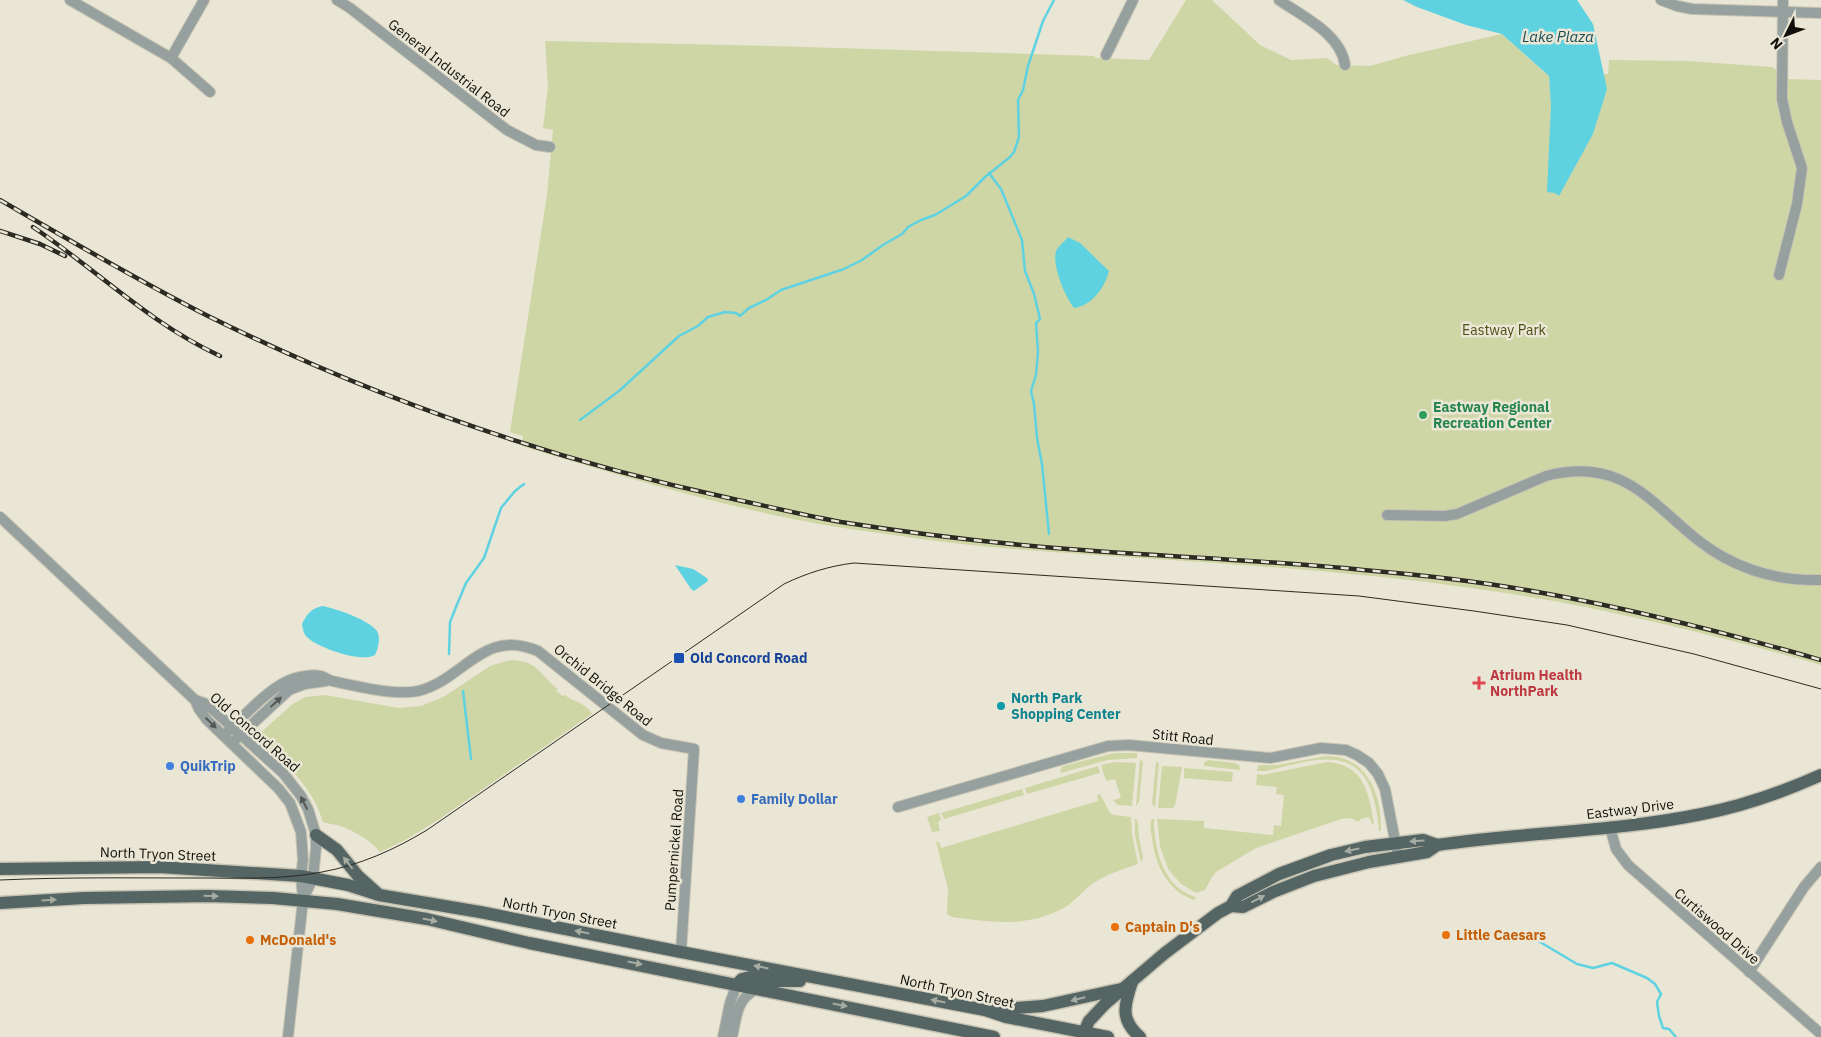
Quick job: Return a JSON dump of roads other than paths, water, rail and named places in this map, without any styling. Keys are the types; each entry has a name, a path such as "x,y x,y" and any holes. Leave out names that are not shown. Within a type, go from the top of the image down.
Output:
{"main road":[{"name":"Eastway Drive","path":"1231,906 1237,896 1279,874 1331,855 1424,840 1437,844 1681,818 1721,810 1794,787 1821,775"},
{"path":"316,835 337,850 358,876 379,895"},
{"name":"Eastway Drive","path":"1083,1034 1086,1024 1092,1016 1191,932 1218,912 1231,906 1243,907 1273,892 1314,876 1398,856 1427,852 1437,844"},
{"name":"North Tryon Street","path":"0,869 160,867 307,877 379,895 480,912 986,1010 1006,1017 1083,1034 1108,1037"},
{"path":"0,903 84,898 208,896 303,900 337,904 427,919 528,942 994,1037"},
{"path":"737,984 742,979 750,977 772,981 833,981"},
{"path":"986,1010 1043,1006 1129,985 1125,1012 1129,1026 1140,1037"}],"street":[{"path":"70,0 171,58 210,92"},
{"path":"171,58 204,0"},
{"name":"General Industrial Road","path":"337,0 507,130 536,145 550,147"},
{"path":"1106,55 1133,0"},
{"path":"1279,0 1332,38 1341,50 1345,65"},
{"path":"1661,0 1692,9 1821,13"},
{"path":"1779,275 1797,204 1802,168 1782,100 1783,0"},
{"path":"1387,515 1445,516 1458,514 1546,476 1569,471 1592,472 1611,476 1642,491 1696,538 1724,558 1769,575 1798,580 1821,580"},
{"name":"Old Concord Road","path":"0,517 195,700 203,715 278,788 290,803 296,818 307,877"},
{"name":"Orchid Bridge Road","path":"224,735 236,731 289,690 304,684 329,680 398,693 417,691 439,682 485,650 507,645 524,646 546,655 648,738 661,743 694,749"},
{"name":"Old Concord Road","path":"195,700 204,703 293,784 308,809 316,835 316,862 307,877 303,900 288,1037"},
{"name":"Orchid Bridge Road","path":"232,743 236,731"},
{"name":"Stitt Road","path":"898,807 1108,746 1129,745 1270,758 1321,748 1332,748 1346,750 1358,755 1369,763 1378,774 1385,790 1398,856"},
{"name":"Pumpernickel Road","path":"681,952 694,749"},
{"name":"Curtiswood Drive","path":"1610,827 1616,849 1628,865 1821,1034"},
{"path":"1749,972 1804,887 1821,867"},
{"path":"722,1037 730,1003 737,984"},
{"path":"732,1037 741,1002 747,994 756,989"}],"water":[{"name":"Lake Plaza","path":"1403,0 1577,0 1593,24 1607,89 1593,134 1559,196 1555,193 1547,192 1551,105 1549,76 1502,34 1466,25"},
{"path":"1068,237 1080,243 1109,271 1097,295 1086,304 1074,308 1063,288 1055,262 1057,249"},
{"path":"675,565 693,569 707,578 708,581 694,591"},
{"path":"323,606 352,616 373,627 379,637 375,655 369,657 351,656 321,646 307,637 302,624 304,620 312,610"}],"waterway":[{"path":"580,420 619,391 679,336 698,326 708,317 725,312 736,313 740,316 749,308 781,290 844,269 862,260 902,234 908,227 935,215 966,196 1014,152 1019,137 1018,100 1023,90 1028,66 1043,21 1054,0"},
{"path":"989,173 1001,189 1022,240 1025,271 1034,294 1040,319 1036,323 1038,352 1036,375 1031,391 1042,464 1049,534"},
{"path":"449,654 450,622 466,583 484,558 501,508 515,491 524,484"},
{"path":"463,691 471,759"},
{"path":"1500,938 1522,936 1535,939 1577,964 1593,968 1612,963 1647,978 1655,984 1661,994 1657,1002 1663,1028 1669,1029 1676,1037"}],"tram line":[{"path":"0,880 276,877 307,875 363,861 402,844 427,830 784,584 818,570 854,563 1359,596 1567,625 1694,654 1821,689"}],"railway":[{"path":"0,200 103,260 208,316 334,374 463,423 529,445 595,465 662,482 841,522 954,538 1068,549 1326,567 1498,585 1648,615 1821,660"},
{"path":"33,227 170,328 220,356"},
{"path":"0,231 40,244 65,256"}],"place":[{"name":"Eastway Regional Recreation Center","path":"1423,415"},
{"name":"Old Concord Road","path":"679,658"},
{"name":"Atrium Health NorthPark","path":"1479,683"},
{"name":"North Park Shopping Center","path":"1001,706"},
{"name":"QuikTrip","path":"170,766"},
{"name":"Family Dollar","path":"741,799"},
{"name":"Captain D's","path":"1115,927"},
{"name":"Little Caesars","path":"1446,935"},
{"name":"McDonald's","path":"250,940"}],"park label":[{"name":"Eastway Park","path":"1504,330"}]}
